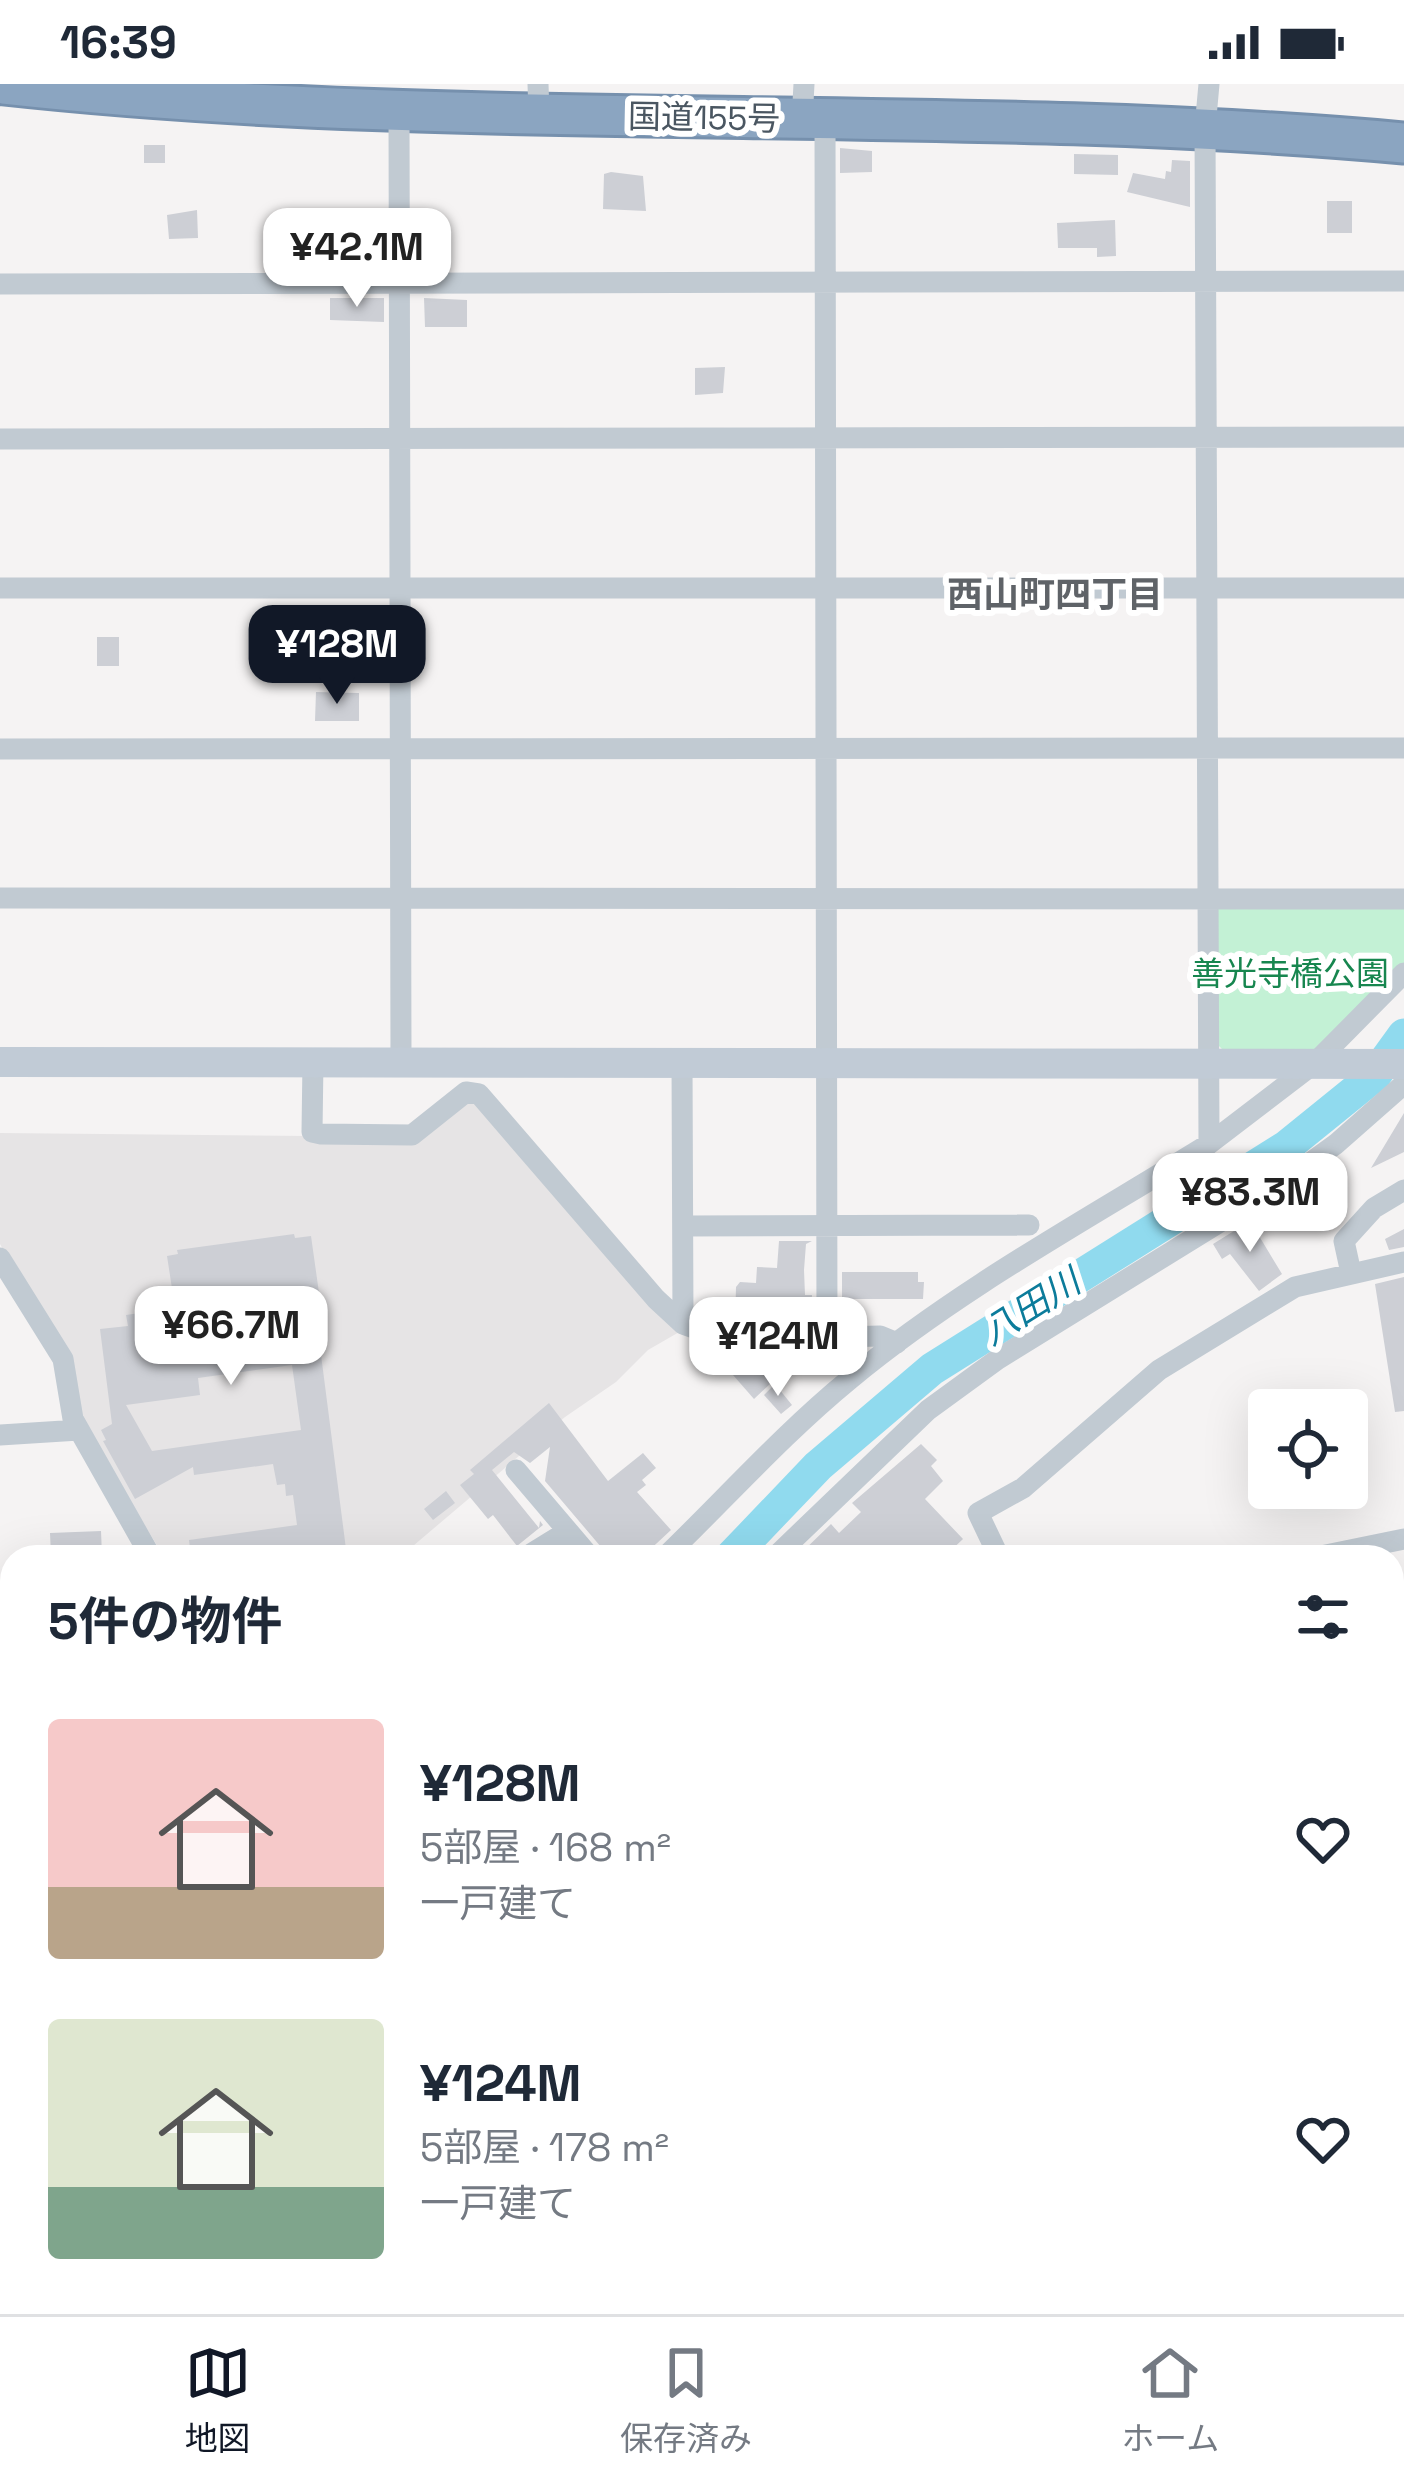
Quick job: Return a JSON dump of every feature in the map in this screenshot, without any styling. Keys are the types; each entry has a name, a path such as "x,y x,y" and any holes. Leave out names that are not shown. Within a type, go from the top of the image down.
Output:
{"highway":[{"name":"国道155号","path":"4,84 399,111 538,99 1205,128 1404,143"}],"street":[{"path":"1209,84 1205,128 1209,1144"},
{"path":"810,109 825,280 827,1337"},
{"path":"399,111 401,1061"},
{"path":"0,284 1404,280"},
{"path":"0,439 1404,437"},
{"path":"0,588 1404,588"},
{"path":"0,749 1404,748"},
{"path":"0,898 1404,899"},
{"path":"677,1545 847,1381 967,1294 1209,1144 1315,1064 1404,973"},
{"path":"682,1060 683,1324"},
{"path":"314,1061 312,1132 321,1134 412,1135 466,1092 479,1094 656,1299 683,1324 728,1340 880,1336 897,1343"},
{"path":"0,1062 1404,1064"},
{"path":"787,1545 928,1410 998,1359 1275,1188 1336,1144 1404,1084"},
{"path":"1351,1274 1344,1240 1374,1208 1404,1190"},
{"path":"683,1226 1029,1225"},
{"path":"0,1258 63,1359 79,1430 145,1545"},
{"path":"993,1545 978,1513 1023,1488 1159,1370 1295,1287 1404,1262"},
{"path":"0,1435 79,1430"},
{"path":"516,1470 580,1545"},
{"path":"545,1545 568,1531"}],"shaded area":[{"path":"471,1093 681,1331 648,1350 616,1382 565,1417 414,1545 157,1545 79,1416 30,1298 0,1244 0,1133 415,1137"}],"green space":[{"name":"善光寺橋公園","path":"1217,902 1404,902 1404,964 1312,1052 1223,1050 1217,1044"}],"building":[{"path":"144,145 165,145 165,163 144,163"},
{"path":"840,148 872,151 872,172 840,173"},
{"path":"1074,154 1118,155 1118,175 1074,174"},
{"path":"1172,160 1190,161 1190,207 1127,192 1133,173 1165,179"},
{"path":"604,174 643,176 646,211 603,209"},
{"path":"1327,201 1352,201 1352,233 1327,233"},
{"path":"197,210 198,238 169,239 167,215"},
{"path":"1115,220 1116,256 1097,257 1097,248 1058,248 1057,223"},
{"path":"330,298 384,298 384,322 330,320"},
{"path":"424,298 467,300 467,327 425,327"},
{"path":"725,367 723,393 695,395 695,368"},
{"path":"97,637 119,637 119,666 97,666"},
{"path":"316,692 359,693 359,721 315,721"},
{"path":"1404,1113 1404,1152 1371,1168"},
{"path":"1335,1170 1295,1223 1280,1214 1294,1193"},
{"path":"1250,1221 1282,1274 1259,1291 1230,1254 1222,1259 1213,1244"},
{"path":"1404,1229 1404,1247 1389,1250 1385,1239"},
{"path":"294,1234 295,1238 311,1236 321,1307 315,1308 345,1545 190,1545 189,1540 297,1525 293,1495 286,1496 285,1484 277,1485 273,1464 194,1475 193,1467 135,1499 103,1441 101,1430 112,1424 100,1329 128,1326 126,1315 175,1308 167,1256 178,1254 177,1250","holes":["273,1308 278,1338 217,1347 213,1316","292,1365 301,1430 152,1451 126,1405 200,1395 198,1378"]},
{"path":"779,1241 812,1241 806,1244 804,1270 805,1295 812,1295 810,1322 792,1320 794,1303 755,1300 753,1324 735,1325 736,1287 740,1282 756,1283 757,1267 777,1268"},
{"path":"842,1272 918,1272 918,1282 924,1282 923,1299 842,1299"},
{"path":"1404,1277 1404,1411 1395,1412 1375,1284"},
{"path":"750,1359 771,1383 754,1399 733,1375"},
{"path":"775,1384 792,1405 781,1414 764,1395"},
{"path":"549,1403 608,1481 643,1453 656,1468 637,1492 671,1530 655,1545 599,1545 545,1481 550,1447 530,1463 514,1452 492,1470 539,1528 540,1521 543,1525 518,1545 516,1545 460,1485 474,1474 470,1470"},
{"path":"921,1444 937,1460 931,1466 943,1481 925,1499 963,1539 957,1545 809,1545 831,1524 839,1533 861,1512 852,1503"},
{"path":"446,1491 455,1503 433,1520 424,1509"},
{"path":"101,1531 102,1545 50,1545 50,1533"}],"waterway":[{"name":"八田川","path":"742,1545 818,1466 932,1369 1286,1147 1375,1075 1404,1035"}],"district":[{"name":"西山町四丁目","path":"1055,595"}]}
